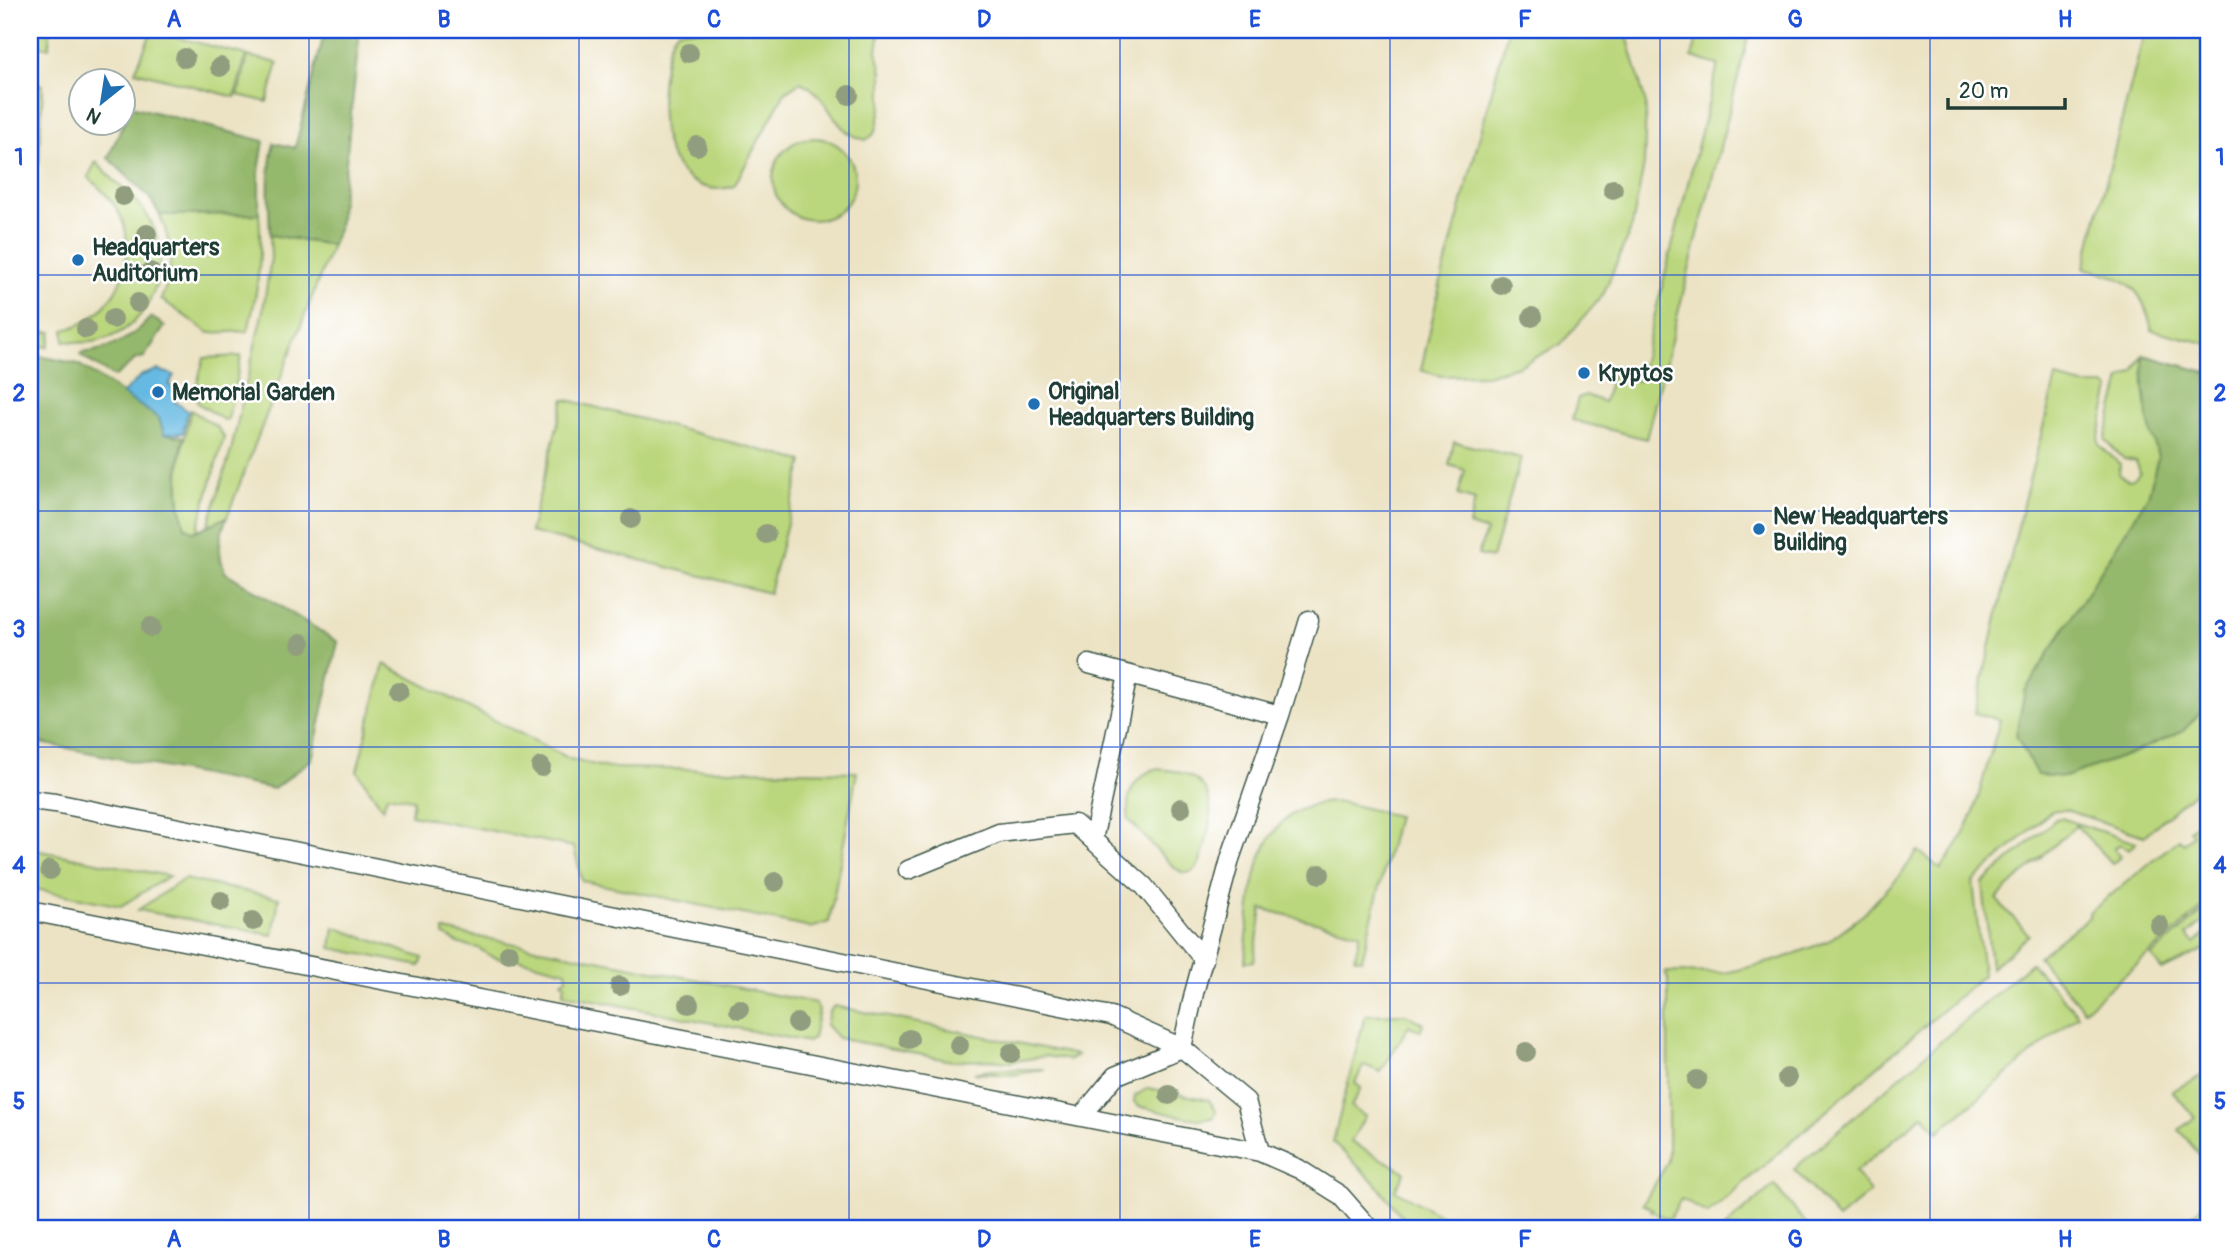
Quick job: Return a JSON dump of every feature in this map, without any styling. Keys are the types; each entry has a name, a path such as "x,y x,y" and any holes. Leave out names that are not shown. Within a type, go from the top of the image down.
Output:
{"lane":[{"path":"1182,1048 1231,856 1280,715 1309,620"},
{"path":"1089,664 1280,715"},
{"path":"1093,840 1128,674"},
{"path":"30,800 208,832 1111,1016 1182,1048 1246,1101 1260,1152"},
{"path":"908,870 999,833 1075,824 1144,886 1204,960"},
{"path":"30,911 1260,1152 1299,1169 1340,1195 1369,1228"},
{"path":"1081,1117 1115,1076 1182,1048"}],"green space":[{"path":"30,30 50,30 49,48 30,43"},
{"path":"325,30 360,30 339,227 332,245 270,235 269,211 269,177 274,143 295,148"},
{"path":"679,30 880,30 877,51 882,72 882,103 873,135 866,140 845,130 819,96 800,82 785,92 734,186 718,189 702,186 687,177 676,165 664,133 662,97 665,64 671,41"},
{"path":"1508,30 1620,30 1628,39 1646,104 1644,165 1632,226 1603,295 1561,344 1519,366 1486,375 1440,376 1421,370 1440,285"},
{"path":"1693,30 1750,30 1646,439 1572,420 1578,398 1586,395 1604,402 1612,375 1638,381 1718,65 1692,57 1699,32"},
{"path":"2145,30 2209,30 2209,344 2152,330 2143,303 2130,286 2122,280 2084,268"},
{"path":"152,31 246,55 235,97 136,71"},
{"path":"248,56 278,63 267,102 238,95"},
{"path":"30,82 43,85 39,164 30,165"},
{"path":"136,107 264,141 259,171 259,214 160,215 149,197 108,158 118,136 136,136"},
{"path":"806,138 822,138 837,145 848,156 855,171 852,195 843,208 822,220 806,220 791,213 780,202 773,187 773,171 780,156 791,145"},
{"path":"96,162 132,197 151,222 158,239 158,275 145,309 133,323 101,340 64,341 64,330 81,324 108,302 124,271 127,254 122,219 107,196 88,177"},
{"path":"259,214 259,273 248,331 209,333 161,299 168,278 170,257 160,215"},
{"path":"270,235 332,245 227,517 208,526 231,451 263,310 271,258"},
{"path":"151,317 165,326 144,357 136,359 114,377 80,355 120,342"},
{"path":"30,332 52,332 48,347 30,344"},
{"path":"30,354 78,364 159,418 164,434 184,437 178,482 185,527 194,532 227,517 220,544 225,572 338,642 312,759 274,789 30,741"},
{"path":"2143,355 2209,373 2209,779 2144,836 2066,810 2050,812 1973,882 1983,975 1708,1214 1681,1199 1669,1220 1651,1211 1653,1209 1643,1204 1668,1162 1668,979 1665,972 1725,973 1778,960 1828,941 1864,914 1918,851 1941,869 1962,837 1974,812 2000,720 1975,713 2024,500 2056,378 2083,385 2105,385 2110,389 2098,441 2120,464 2119,474 2127,480 2132,479 2140,472 2136,461 2124,459 2105,440 2121,379 2134,372"},
{"path":"2143,355 2209,373 2209,704 2183,731 2133,753 2065,777 2037,775 2016,735 2025,691 2148,496 2158,457 2149,424"},
{"path":"241,356 226,421 199,404 194,395 204,358"},
{"path":"564,399 803,461 769,593 530,532"},
{"path":"191,410 217,427 224,437 197,531 194,532 185,527 179,497 182,454"},
{"path":"1454,442 1521,458 1492,558 1478,555 1486,531 1469,525 1475,500 1458,495 1465,470 1449,465"},
{"path":"384,664 570,759 608,768 857,772 829,922 811,928 582,881 574,847 411,815 413,799 387,795 383,809 357,771"},
{"path":"1154,769 1182,773 1201,784 1207,793 1210,816 1204,850 1196,869 1190,872 1182,872 1170,864 1129,820 1129,796 1135,783"},
{"path":"1331,802 1397,816 1362,959 1355,958 1360,933 1262,909 1254,961 1245,962 1253,886 1270,839 1284,821 1304,808"},
{"path":"2209,813 2209,902 2084,1010 2038,957 2179,839 2184,843 2193,835 2189,830"},
{"path":"2061,818 2136,843 2128,850 2120,844 2114,849 2120,857 2112,864 2076,825 1996,899 2029,935 1991,968 1983,883 2056,819"},
{"path":"30,849 169,876 121,906 30,888"},
{"path":"184,879 279,898 273,935 138,910"},
{"path":"2209,906 2209,917 2187,935 2195,943 2209,931 2209,947 2162,970 2151,956"},
{"path":"334,927 423,958 420,966 331,948"},
{"path":"444,930 816,1003 819,1010 813,1038 808,1042 563,994 565,984 562,982 567,978 566,971 514,958 501,959 491,956 478,948 460,944 444,935"},
{"path":"2031,963 2078,1015 1938,1132 1923,1115 1855,1172 1870,1192 1838,1219 1794,1169"},
{"path":"834,1006 1077,1055 1069,1060 1046,1056 1009,1062 952,1061 838,1038 826,1025 829,1012"},
{"path":"1406,1014 1423,1024 1420,1031 1409,1025 1381,1072 1364,1065 1355,1083 1361,1088 1351,1107 1365,1116 1351,1142 1405,1172 1395,1190 1451,1221 1449,1228 1411,1228 1375,1183 1333,1142 1365,1015"},
{"path":"1045,1069 1012,1075 974,1073 998,1070"},
{"path":"2209,1072 2209,1166 2179,1130 2195,1117 2172,1091"},
{"path":"1148,1088 1209,1100 1216,1111 1214,1117 1188,1118 1138,1106 1134,1102 1135,1096"},
{"path":"1774,1185 1810,1228 1724,1228"},
{"path":"2209,1201 2209,1228 2176,1228"}],"water":[{"path":"158,370 174,375 169,385 180,394 175,402 188,411 183,433 164,434 159,418 122,394 142,375"}],"place":[{"name":"Headquarters Auditorium","path":"78,260"},
{"name":"Kryptos","path":"1584,373"},
{"name":"Memorial Garden","path":"158,392"},
{"name":"Original Headquarters Building","path":"1034,404"},
{"name":"New Headquarters Building","path":"1759,529"}]}
